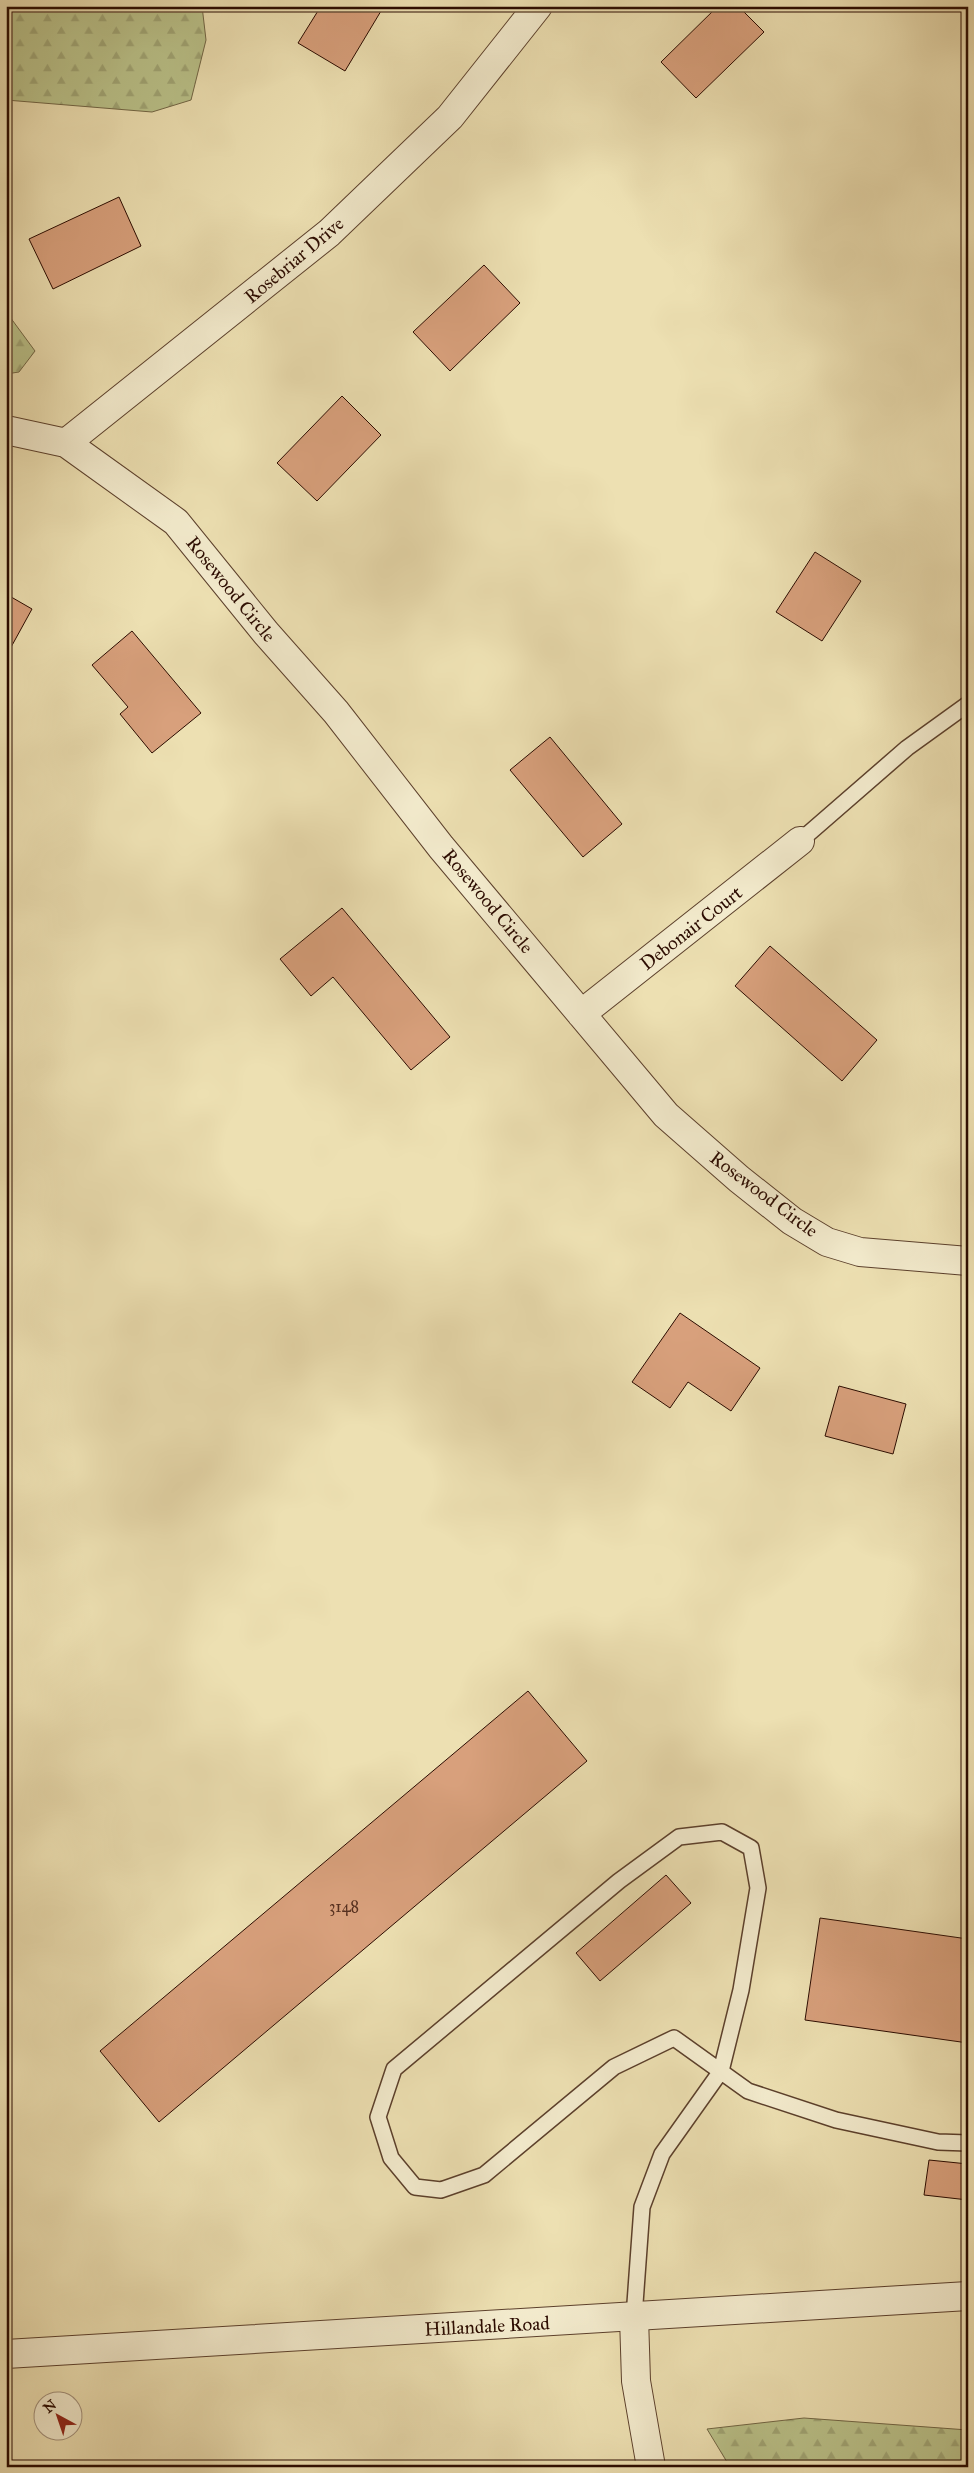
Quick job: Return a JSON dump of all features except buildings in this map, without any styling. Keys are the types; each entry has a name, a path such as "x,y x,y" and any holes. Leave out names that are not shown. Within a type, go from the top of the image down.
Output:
{"street":[{"name":"Rosebriar Drive","path":"66,443 329,233 450,118 538,6"},
{"path":"6,430 66,443"},
{"name":"Rosewood Circle","path":"66,443 176,522 253,618 336,712 441,847 666,1115 739,1179 792,1221 827,1242 860,1252 968,1261"},
{"name":"Debonair Court","path":"581,1014 800,841"},
{"name":"Hillandale Road","path":"6,2354 968,2296"},
{"path":"634,2317 636,2381 651,2467"}],"lane":[{"path":"800,841 907,748 968,704"},
{"path":"634,2317 642,2207 662,2154 721,2071 741,1990 758,1888 751,1848 722,1832 679,1837 619,1881 394,2069 378,2118 391,2158 415,2187 442,2190 484,2175 614,2067 674,2038 721,2071 748,2091 836,2120 938,2142 968,2143"}],"green space":[{"path":"6,6 202,6 206,40 191,100 152,112 6,100"},
{"path":"6,307 10,317 35,351 19,372 6,374"},
{"path":"804,2418 968,2430 968,2467 730,2467 707,2429"}]}
